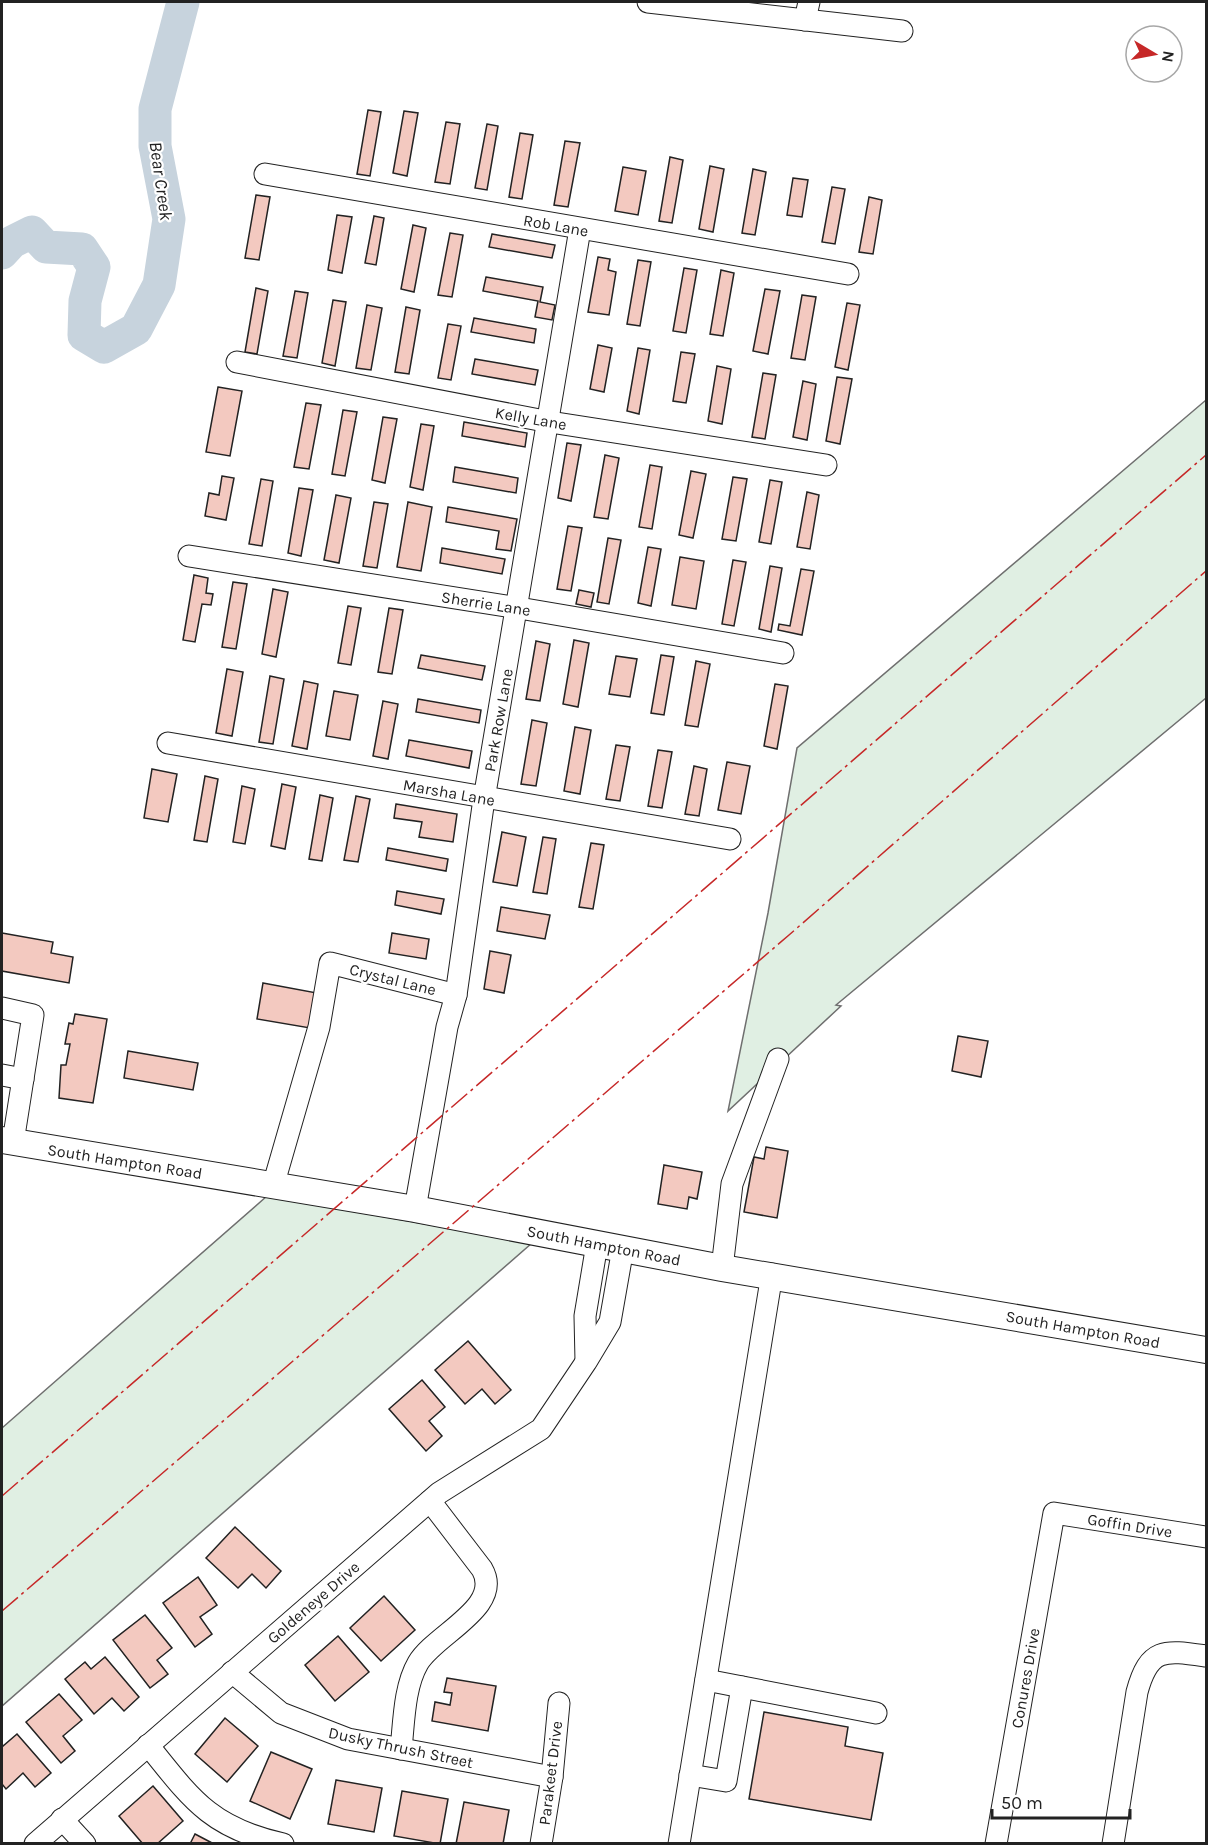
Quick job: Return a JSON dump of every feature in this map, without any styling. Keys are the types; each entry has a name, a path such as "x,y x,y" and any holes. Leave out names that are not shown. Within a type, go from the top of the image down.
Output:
{"main road":[{"name":"South Hampton Road","path":"7,1141 416,1209 723,1268 771,1274 1206,1350"}],"street":[{"path":"648,2 807,10 902,31"},
{"name":"Rob Lane","path":"265,174 848,274"},
{"name":"Park Row Lane","path":"416,1209 447,1027 456,995 484,799 519,608 580,229"},
{"name":"Kelly Lane","path":"237,362 550,422 826,465"},
{"name":"Sherrie Lane","path":"189,556 519,608 783,653"},
{"name":"Marsha Lane","path":"168,743 484,799 730,839"},
{"name":"Crystal Lane","path":"273,1186 319,1027 330,963 456,995"},
{"path":"2,1008 33,1015 23,1079 7,1141"},
{"path":"723,1268 732,1184 778,1059"},
{"path":"2,1075 23,1079"},
{"path":"586,1362 585,1316 597,1244"},
{"name":"Goldeneye Drive","path":"35,1844 430,1501 541,1429 610,1322 623,1248"},
{"path":"679,1844 771,1274"},
{"path":"400,1749 408,1697 418,1663 428,1650 480,1604 488,1588 488,1578 482,1569 430,1501"},
{"name":"Goffin Drive","path":"1054,1513 1206,1537"},
{"name":"Conures Drive","path":"996,1844 1054,1513"},
{"path":"1113,1844 1137,1692 1143,1671 1155,1655 1172,1651 1206,1656"},
{"name":"Dusky Thrush Street","path":"232,1672 280,1713 348,1739 552,1777"},
{"path":"706,1680 876,1713"},
{"path":"690,1775 726,1781 742,1687"},
{"name":"Parakeet Drive","path":"541,1844 552,1777 559,1703"},
{"path":"148,1745 186,1792 207,1813 243,1834 283,1844"},
{"path":"62,1819 85,1844"}],"green space":[{"path":"1206,400 1206,698 836,1005 841,1006 728,1111 768,913 797,748"},
{"path":"267,1196 532,1243 2,1706 2,1428"}],"building":[{"path":"368,110 381,112 370,176 357,174"},
{"path":"404,111 418,113 407,176 393,173"},
{"path":"446,122 460,124 450,184 435,182"},
{"path":"487,124 498,126 487,190 475,188"},
{"path":"520,133 533,135 522,199 509,197"},
{"path":"565,141 580,143 568,207 554,205"},
{"path":"670,157 683,160 672,223 659,221"},
{"path":"710,166 724,169 713,232 699,229"},
{"path":"623,167 646,171 638,215 615,211"},
{"path":"753,169 766,172 755,235 742,233"},
{"path":"793,178 808,180 802,217 787,215"},
{"path":"832,187 845,189 835,244 822,242"},
{"path":"256,195 270,197 259,260 245,258"},
{"path":"869,197 882,200 873,254 859,252"},
{"path":"337,215 352,217 342,273 328,270"},
{"path":"374,216 384,218 376,265 365,263"},
{"path":"413,225 426,228 414,292 401,289"},
{"path":"450,233 463,235 452,297 438,295"},
{"path":"492,234 555,245 552,258 489,247"},
{"path":"598,257 610,259 608,270 616,272 609,315 588,312"},
{"path":"638,260 651,262 640,326 627,324"},
{"path":"684,268 697,270 686,333 673,331"},
{"path":"721,270 734,273 723,336 710,334"},
{"path":"486,277 543,287 540,302 555,305 552,320 535,317 538,301 483,291"},
{"path":"256,288 268,291 257,354 245,352"},
{"path":"765,289 780,291 768,354 753,351"},
{"path":"295,291 308,293 297,358 283,356"},
{"path":"802,295 816,297 805,360 791,358"},
{"path":"333,300 346,302 335,366 322,363"},
{"path":"847,303 860,305 848,370 835,367"},
{"path":"367,305 382,308 371,370 356,368"},
{"path":"406,307 420,310 409,374 395,372"},
{"path":"474,318 536,329 534,343 471,332"},
{"path":"448,324 461,326 451,380 438,378"},
{"path":"598,345 612,348 604,392 590,389"},
{"path":"638,348 650,350 639,414 627,411"},
{"path":"681,352 695,354 686,403 673,401"},
{"path":"475,359 538,370 535,385 472,374"},
{"path":"717,366 731,369 722,424 708,421"},
{"path":"763,373 776,375 765,439 752,437"},
{"path":"837,377 852,379 840,444 826,441"},
{"path":"803,381 816,384 807,440 793,437"},
{"path":"218,387 242,391 230,456 206,452"},
{"path":"306,403 321,405 309,469 294,467"},
{"path":"343,410 357,412 345,476 332,474"},
{"path":"383,417 397,419 385,483 372,480"},
{"path":"464,422 527,433 525,447 462,436"},
{"path":"421,424 434,426 423,490 410,487"},
{"path":"567,443 581,445 571,501 558,498"},
{"path":"605,455 619,458 608,519 594,517"},
{"path":"650,465 662,467 652,529 639,527"},
{"path":"455,467 518,478 516,493 453,482"},
{"path":"691,471 706,474 693,538 679,535"},
{"path":"222,476 234,478 226,520 205,516 209,493 219,495"},
{"path":"733,477 747,479 736,541 722,539"},
{"path":"261,479 273,481 262,546 249,544"},
{"path":"770,480 782,482 771,544 759,542"},
{"path":"299,488 313,490 301,556 288,553"},
{"path":"807,492 819,495 810,549 797,547"},
{"path":"336,495 351,498 339,563 324,560"},
{"path":"374,502 388,504 377,568 363,566"},
{"path":"408,502 432,507 421,571 397,567"},
{"path":"448,507 517,519 511,551 496,549 499,531 446,522"},
{"path":"568,526 582,528 571,591 557,589"},
{"path":"608,538 621,540 609,604 597,602"},
{"path":"648,547 661,549 651,606 638,603"},
{"path":"442,548 505,559 502,574 440,563"},
{"path":"680,557 704,561 696,609 672,605"},
{"path":"733,560 746,562 734,626 722,624"},
{"path":"770,566 782,568 771,632 759,629"},
{"path":"801,569 814,571 802,635 778,630 779,624 790,626"},
{"path":"194,575 208,578 206,593 213,594 211,605 202,604 195,642 183,640"},
{"path":"233,582 247,584 236,649 222,647"},
{"path":"273,589 288,592 276,657 262,654"},
{"path":"579,590 594,593 591,607 576,604"},
{"path":"348,606 361,608 351,665 338,663"},
{"path":"389,608 403,610 392,674 378,672"},
{"path":"574,640 589,643 578,707 563,704"},
{"path":"536,641 550,644 540,701 526,699"},
{"path":"421,655 485,666 482,680 418,668"},
{"path":"661,655 674,657 664,715 651,713"},
{"path":"616,656 637,659 630,697 609,694"},
{"path":"696,661 710,664 698,727 685,725"},
{"path":"227,669 243,672 232,736 216,733"},
{"path":"270,676 284,679 273,744 259,742"},
{"path":"304,681 318,684 307,749 292,746"},
{"path":"775,684 788,686 777,749 764,746"},
{"path":"334,691 358,695 350,740 326,736"},
{"path":"418,699 481,710 479,723 416,712"},
{"path":"383,701 398,704 388,759 373,756"},
{"path":"532,720 547,723 536,786 521,784"},
{"path":"575,727 591,730 580,794 564,791"},
{"path":"409,740 472,751 469,768 406,756"},
{"path":"616,745 630,747 620,801 606,799"},
{"path":"658,750 672,752 662,808 648,806"},
{"path":"727,762 750,766 741,814 718,810"},
{"path":"694,766 707,769 699,816 685,814"},
{"path":"152,769 177,774 168,822 144,818"},
{"path":"205,776 218,779 207,842 194,840"},
{"path":"282,784 296,787 285,849 271,846"},
{"path":"242,786 255,789 245,844 233,842"},
{"path":"320,795 333,798 322,861 309,859"},
{"path":"356,796 370,799 358,862 344,860"},
{"path":"396,804 457,814 453,842 419,837 422,822 394,818"},
{"path":"502,832 526,837 517,886 493,882"},
{"path":"543,837 556,839 547,894 533,892"},
{"path":"591,843 604,845 593,909 579,907"},
{"path":"388,848 448,859 446,871 386,860"},
{"path":"397,891 444,899 441,914 395,905"},
{"path":"501,907 550,915 545,939 497,931"},
{"path":"2,933 53,942 51,953 73,957 69,983 2,971"},
{"path":"392,933 429,939 426,959 389,953"},
{"path":"490,951 511,955 504,993 484,989"},
{"path":"263,983 317,993 310,1028 257,1019"},
{"path":"75,1014 107,1019 93,1103 59,1098 61,1065 66,1065 70,1044 65,1044 69,1023 73,1024"},
{"path":"958,1036 988,1041 981,1077 952,1071"},
{"path":"128,1051 198,1063 193,1090 124,1078"},
{"path":"766,1147 788,1151 777,1218 744,1212 754,1157 764,1159"},
{"path":"664,1165 702,1172 697,1199 689,1197 687,1209 658,1204"},
{"path":"468,1341 511,1390 495,1404 482,1389 465,1404 435,1370"},
{"path":"422,1380 445,1407 429,1421 442,1436 426,1451 389,1409"},
{"path":"235,1527 281,1571 266,1588 252,1574 238,1588 206,1558"},
{"path":"198,1577 217,1605 200,1617 212,1634 195,1647 163,1603"},
{"path":"384,1596 415,1630 381,1661 350,1628"},
{"path":"145,1615 172,1648 157,1660 168,1674 150,1688 113,1640"},
{"path":"338,1636 369,1672 335,1701 305,1665"},
{"path":"105,1657 139,1697 124,1711 112,1698 94,1714 65,1679 85,1662 91,1669"},
{"path":"447,1678 496,1686 488,1731 432,1721 435,1702 450,1705 452,1693 444,1692"},
{"path":"59,1694 82,1720 63,1736 75,1751 61,1763 26,1722"},
{"path":"764,1712 848,1727 845,1746 883,1753 871,1820 749,1799"},
{"path":"225,1718 258,1746 227,1782 195,1754"},
{"path":"17,1734 51,1773 35,1787 23,1773 6,1789 2,1784 2,1744 3,1746"},
{"path":"271,1752 312,1769 290,1819 250,1801"},
{"path":"336,1780 382,1788 374,1832 328,1824"},
{"path":"153,1786 183,1821 157,1844 143,1844 119,1816"},
{"path":"402,1791 448,1799 440,1844 394,1836"},
{"path":"464,1802 509,1810 503,1844 456,1844"},
{"path":"195,1834 214,1844 190,1844"}],"waterway":[{"name":"Bear Creek","path":"2,253 12,242 32,232 46,247 82,249 94,267 85,301 84,335 104,347 136,329 159,285 169,219 155,146 155,109 183,2"}],"power":[{"path":"2,1496 1206,455"},
{"path":"2,1611 789,935 1206,571"}]}
